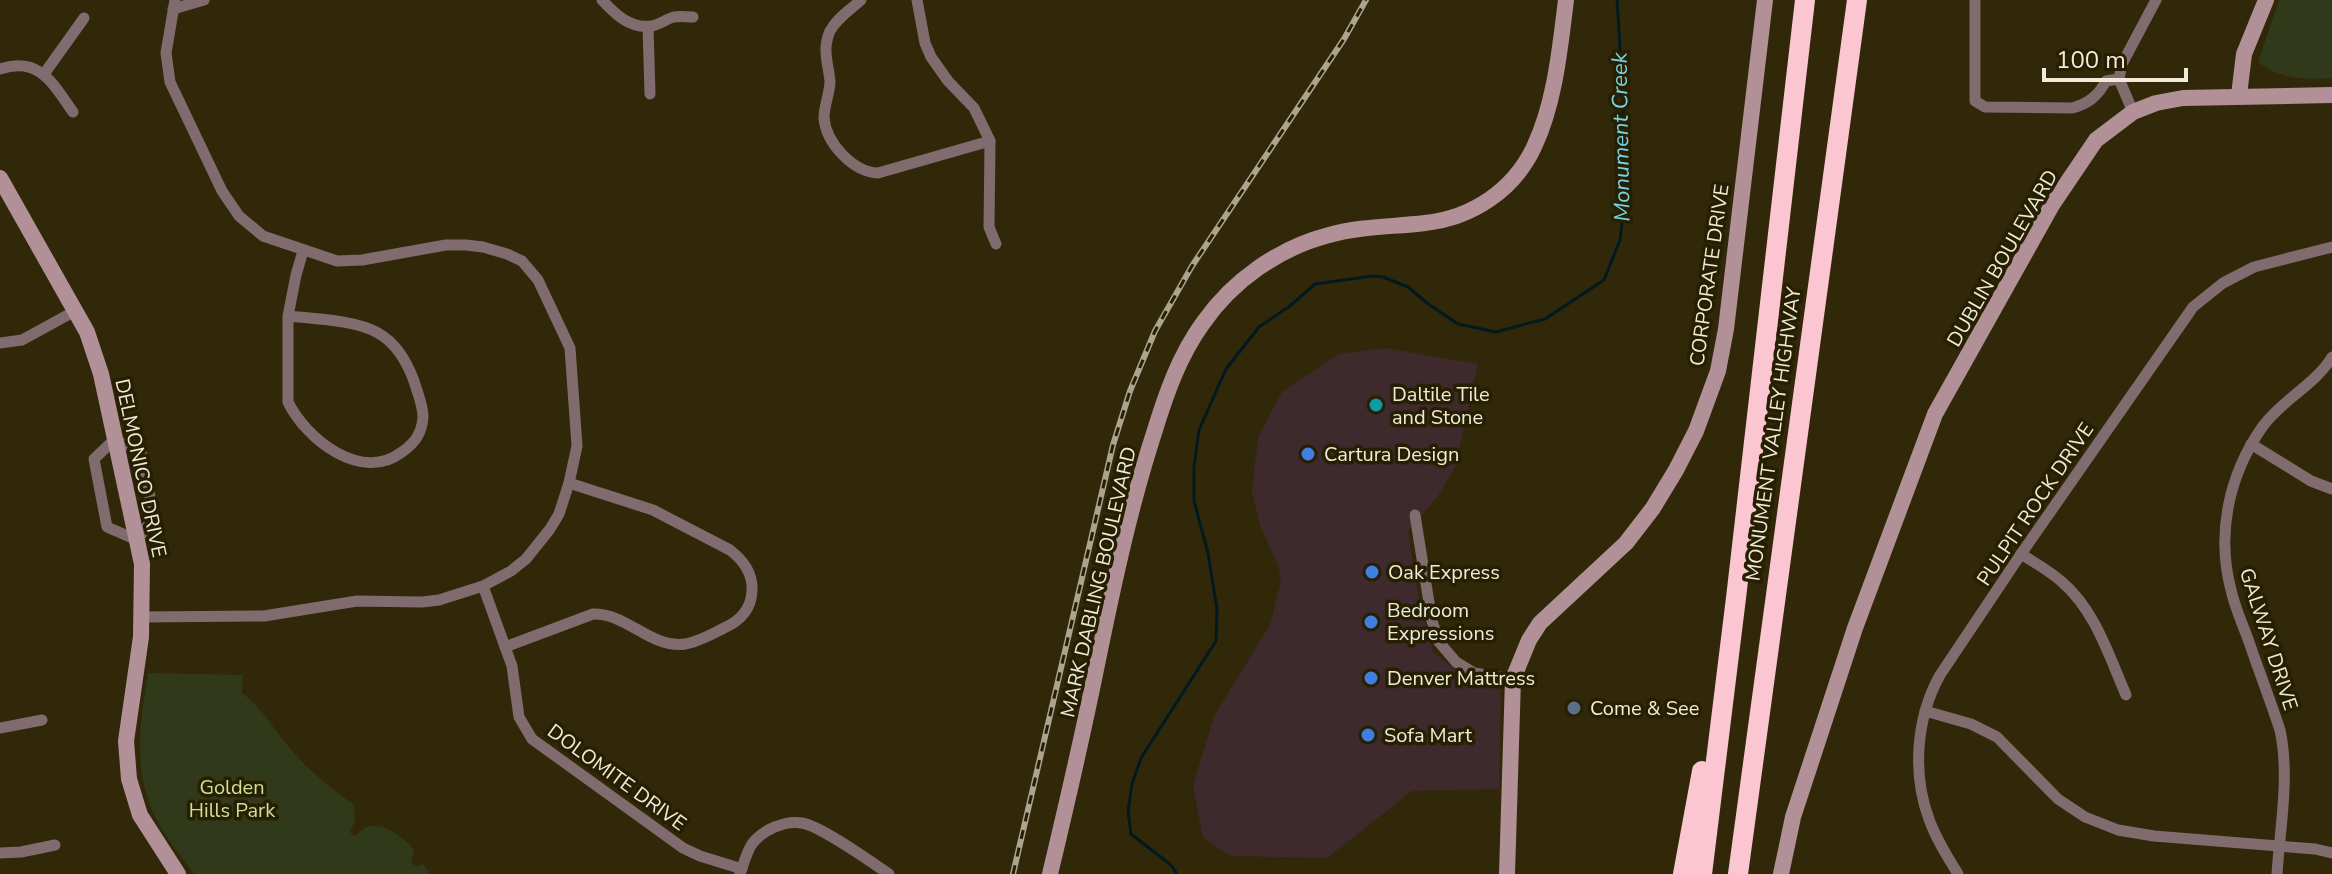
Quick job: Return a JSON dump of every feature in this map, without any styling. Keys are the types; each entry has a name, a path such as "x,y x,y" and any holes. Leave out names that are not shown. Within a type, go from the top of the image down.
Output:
{"highway":[{"name":"MONUMENT VALLEY HIGHWAY","path":"1702,874 1805,0"},
{"name":"MONUMENT VALLEY HIGHWAY","path":"1738,874 1857,0"},
{"path":"1683,874 1722,641 1736,598"}],"street":[{"path":"142,617 264,616 357,601 422,602 483,586 511,571 540,544 559,514 577,446 570,348 538,280 522,261 483,247 466,245 433,247 349,262 337,261 263,236 239,216 222,191 170,82 166,53 174,5 204,0"},
{"path":"602,0 624,20 648,27 672,17 693,17"},
{"path":"861,0 837,20 826,46 830,88 825,124 846,159 863,171 878,173 990,141"},
{"path":"917,0 925,43 931,57 948,81 974,108 990,141 989,227 996,244"},
{"name":"MARK DABLING BOULEVARD","path":"1050,874 1132,507 1165,397 1184,353 1204,321 1227,295 1267,261 1289,249 1310,240 1358,228 1449,219 1473,209 1508,185 1524,166 1543,128 1566,0"},
{"name":"CORPORATE DRIVE","path":"1507,874 1513,679 1529,640 1540,623 1626,543 1653,508 1696,431 1718,371 1726,329 1765,0"},
{"path":"1975,0 1975,101 1985,107 2072,108 2085,105 2106,81 2119,79"},
{"path":"2133,112 2119,79 2122,64 2156,0"},
{"path":"2239,95 2244,54 2266,0"},
{"path":"44,74 84,18"},
{"path":"648,27 650,94"},
{"path":"0,69 31,67 44,74 73,112"},
{"name":"DUBLIN BOULEVARD","path":"1781,874 1793,817 1855,628 1935,414 2052,205 2096,140 2133,112 2156,103 2239,95 2332,95"},
{"name":"DELMONICO DRIVE","path":"0,178 87,332 96,359 142,564 142,617 126,741 129,779 140,815 178,874"},
{"name":"PULPIT ROCK DRIVE","path":"1958,874 1927,816 1921,788 1919,746 1925,711 1940,675 2193,307 2223,283 2243,272 2332,247"},
{"path":"288,316 357,325 376,331 391,341 410,370 422,405 423,416 416,440 395,457 380,462 350,458 334,452 311,435 294,414 288,402 288,316 303,251"},
{"path":"0,343 22,340 75,311"},
{"name":"GALWAY DRIVE","path":"2277,874 2283,743 2231,592 2224,547 2226,519 2232,489 2251,444 2266,423 2318,376 2332,357"},
{"path":"114,440 141,451 154,517 137,540 107,527 94,459 114,440"},
{"path":"2251,444 2311,481 2332,489"},
{"path":"505,647 593,614 616,617 660,641 682,645 736,623 751,602 751,579 739,557 730,550 653,510 569,483"},
{"path":"1415,515 1432,621 1439,642 1456,662 1474,673 1513,679"},
{"path":"2021,554 2064,584 2080,603 2100,634 2126,695"},
{"name":"DOLOMITE DRIVE","path":"483,586 512,666 519,717 532,739 683,848 741,872 750,847 757,839 778,826 792,823 814,827 889,874"},
{"path":"1925,711 1971,724 1997,737 2058,799 2100,824 2135,834 2332,853"},
{"path":"0,728 42,720"},
{"path":"0,853 55,845"}],"shaded area":[{"path":"1385,348 1478,364 1455,467 1438,496 1408,531 1418,595 1433,652 1466,678 1501,690 1499,789 1412,791 1327,858 1231,856 1203,838 1193,786 1214,716 1270,625 1281,582 1278,564 1261,528 1252,493 1258,437 1282,392 1339,354"}],"green space":[{"path":"2279,0 2332,0 2332,78 2293,77 2275,72 2258,62"},
{"name":"Golden Hills Park","path":"148,673 243,675 242,693 303,762 354,805 355,821 350,832 354,837 372,826 386,828 414,850 411,862 417,867 423,864 430,874 194,874 160,825 148,800 140,746"}],"waterway":[{"name":"Monument Creek","path":"1177,874 1171,865 1131,834 1128,811 1132,784 1141,758 1216,641 1217,609 1208,553 1194,501 1194,467 1199,430 1226,369 1259,327 1315,284 1383,277 1408,287 1458,324 1496,332 1545,319 1604,280 1620,240 1624,207 1623,94 1617,0"}],"railway":[{"path":"1013,874 1113,445 1130,391 1155,331 1192,266 1344,39 1366,0"}],"place":[{"name":"Daltile Tile and Stone","path":"1376,405"},
{"name":"Cartura Design","path":"1308,454"},
{"name":"Oak Express","path":"1372,572"},
{"name":"Bedroom Expressions","path":"1371,622"},
{"name":"Denver Mattress","path":"1371,678"},
{"name":"Come & See","path":"1574,708"},
{"name":"Sofa Mart","path":"1368,735"}]}
